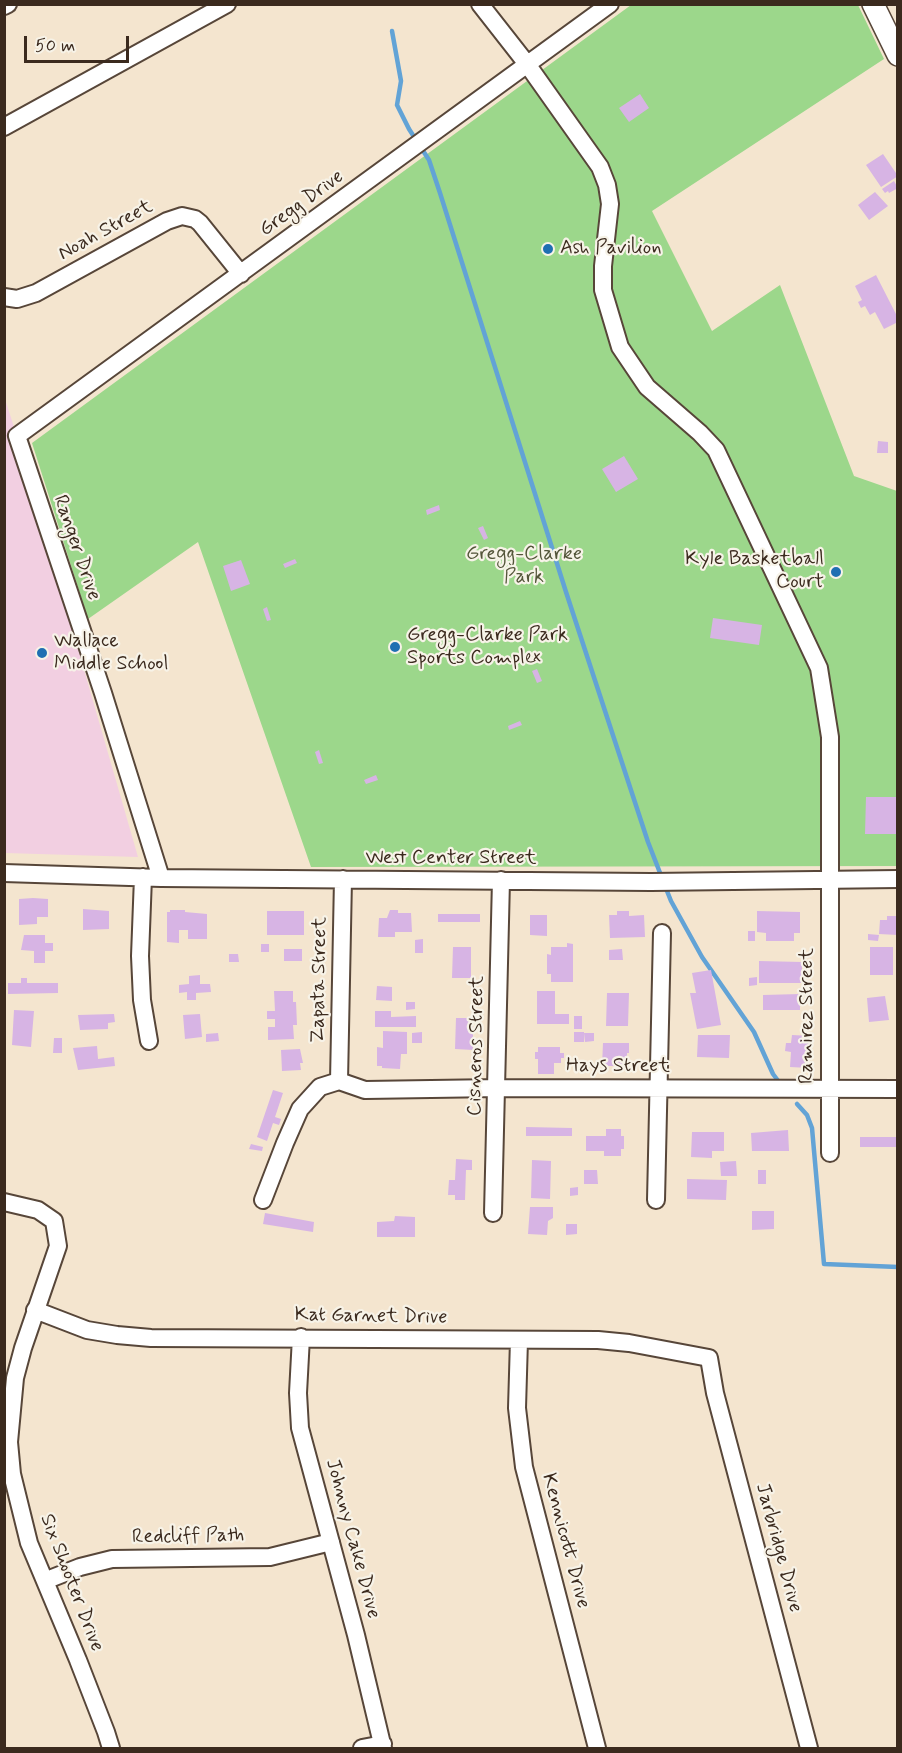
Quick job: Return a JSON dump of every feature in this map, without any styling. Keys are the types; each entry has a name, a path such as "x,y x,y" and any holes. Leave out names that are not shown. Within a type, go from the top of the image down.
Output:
{"main road":[{"path":"873,4 897,55"}],"street":[{"path":"4,127 227,4"},
{"name":"Ramirez Street","path":"480,4 527,64 600,167 607,185 610,204 603,266 603,290 620,347 647,387 716,450 819,668 828,710 830,737 830,1153"},
{"name":"Gregg Drive","path":"17,436 610,4"},
{"name":"Noah Street","path":"4,297 17,299 36,293 167,221 182,216 195,219 200,223 242,274"},
{"name":"Ranger Drive","path":"17,436 103,693 161,878"},
{"name":"West Center Street","path":"4,873 161,878 651,882 897,879"},
{"path":"143,877 140,956 142,1000 149,1041"},
{"name":"Zapata Street","path":"339,1082 343,879"},
{"name":"Cisneros Street","path":"493,1213 501,880"},
{"path":"656,1200 662,933"},
{"path":"264,1200 300,1109 320,1087 339,1082"},
{"name":"Hays Street","path":"339,1082 365,1090 897,1089"},
{"name":"Six Shooter Drive","path":"4,1202 38,1210 54,1221 58,1246 35,1310 15,1378 9,1442 12,1474 29,1542 46,1580 111,1749"},
{"name":"Kat Garnet Drive","path":"35,1310 87,1330 151,1338 598,1340 628,1342 709,1358"},
{"name":"Johnny Cake Drive","path":"301,1338 298,1394 300,1428 383,1746"},
{"name":"Kennicott Drive","path":"519,1340 517,1418 524,1467 597,1749"},
{"name":"Jarbridge Drive","path":"709,1358 716,1394 809,1749"},
{"name":"Redcliff Path","path":"46,1580 80,1567 112,1559 270,1557 331,1542"},
{"path":"362,1749 383,1746"}],"shaded area":[{"name":"Wallace Middle School","path":"4,396 14,427 138,857 5,853"}],"green space":[{"name":"Gregg-Clarke Park","path":"631,5 858,5 884,59 652,211 712,331 780,285 854,476 897,491 897,866 311,867 198,542 88,619 32,443"}],"building":[{"path":"640,94 649,108 629,122 619,108"},
{"path":"883,154 898,176 881,187 866,165"},
{"path":"894,181 898,188 885,193 882,189"},
{"path":"875,192 888,206 869,220 858,205"},
{"path":"876,275 898,318 898,322 884,329 875,312 870,315 865,306 861,308 858,302 862,300 855,286"},
{"path":"878,441 888,442 888,453 877,453"},
{"path":"624,456 638,479 616,492 602,469"},
{"path":"439,505 440,510 427,515 426,510"},
{"path":"483,526 488,538 484,540 478,528"},
{"path":"295,559 297,563 285,568 283,564"},
{"path":"241,560 250,584 231,591 223,566"},
{"path":"267,607 271,620 267,621 263,609"},
{"path":"713,618 762,625 759,645 710,638"},
{"path":"537,669 542,681 537,683 532,671"},
{"path":"520,721 522,725 509,730 508,726"},
{"path":"319,750 323,763 319,764 315,752"},
{"path":"376,775 378,780 366,784 364,780"},
{"path":"866,797 898,797 898,834 865,834"},
{"path":"19,899 48,899 48,917 37,917 37,924 19,925"},
{"path":"83,909 109,911 109,929 83,930"},
{"path":"170,910 207,914 207,939 188,939 188,930 179,930 179,943 167,942 167,912"},
{"path":"390,910 398,910 398,913 411,913 412,932 395,932 395,937 378,937 379,918 387,918"},
{"path":"267,911 304,911 304,935 267,935"},
{"path":"617,911 629,911 629,916 644,915 645,937 610,938 609,915 617,915"},
{"path":"757,911 800,912 800,933 794,933 794,941 766,941 766,933 757,932"},
{"path":"438,914 480,914 480,922 438,922"},
{"path":"530,915 547,915 547,936 530,935"},
{"path":"887,916 898,916 898,935 879,934 880,920 887,920"},
{"path":"748,931 755,931 755,941 748,941"},
{"path":"868,934 879,935 878,941 868,940"},
{"path":"24,935 45,935 45,943 53,943 53,951 45,951 45,963 34,963 34,951 21,950"},
{"path":"423,939 423,953 415,953 415,940"},
{"path":"567,943 573,944 573,982 551,982 551,974 547,974 547,954 551,955 551,947 567,947"},
{"path":"261,944 269,944 269,952 261,952"},
{"path":"453,947 471,947 471,978 452,978"},
{"path":"870,947 893,947 893,975 870,975"},
{"path":"284,949 302,949 302,961 284,961"},
{"path":"622,949 623,960 609,960 609,950"},
{"path":"229,954 238,954 239,962 229,962"},
{"path":"759,961 802,962 802,983 759,983"},
{"path":"711,970 721,1025 697,1029 690,993 696,993 692,973"},
{"path":"200,975 200,984 210,984 211,992 196,993 196,1000 187,1000 187,992 179,993 179,985 189,984 189,976"},
{"path":"757,977 757,985 749,986 749,978"},
{"path":"21,978 27,978 27,983 58,983 58,993 8,994 8,983 21,983"},
{"path":"377,986 392,987 392,1001 376,1000"},
{"path":"274,991 293,991 297,1025 293,1025 294,1039 268,1040 268,1027 275,1027 275,1019 267,1019 267,1011 275,1011"},
{"path":"537,991 555,991 555,1014 569,1014 569,1024 537,1024"},
{"path":"607,993 629,993 628,1026 606,1026"},
{"path":"800,994 800,1010 763,1010 763,995"},
{"path":"885,996 889,1020 869,1022 867,998"},
{"path":"406,1002 415,1002 415,1009 406,1010"},
{"path":"14,1010 34,1011 31,1047 12,1045"},
{"path":"375,1011 391,1011 391,1017 416,1016 416,1027 375,1027"},
{"path":"114,1014 115,1022 108,1023 108,1029 80,1030 78,1015"},
{"path":"200,1014 202,1037 185,1039 183,1015"},
{"path":"574,1016 582,1016 582,1029 574,1029"},
{"path":"456,1018 473,1018 473,1050 455,1049"},
{"path":"383,1031 407,1032 407,1054 401,1054 400,1069 377,1066 377,1047 383,1048"},
{"path":"422,1032 422,1043 412,1043 412,1033"},
{"path":"574,1032 584,1032 584,1042 574,1042"},
{"path":"218,1033 219,1041 206,1042 206,1034"},
{"path":"584,1033 594,1033 594,1041 585,1042"},
{"path":"698,1035 730,1035 729,1058 697,1057"},
{"path":"792,1035 811,1036 809,1068 790,1067 791,1052 785,1051 786,1043 791,1043"},
{"path":"54,1038 62,1038 62,1053 53,1053"},
{"path":"603,1043 629,1043 627,1066 602,1066"},
{"path":"97,1046 98,1059 114,1057 115,1066 78,1070 73,1048"},
{"path":"538,1047 560,1047 560,1053 564,1053 561,1063 554,1063 554,1074 538,1074 538,1059 535,1059 535,1052 538,1052"},
{"path":"300,1049 303,1063 300,1063 301,1070 282,1071 281,1050"},
{"path":"273,1090 283,1093 275,1117 281,1119 279,1125 273,1123 267,1141 257,1137"},
{"path":"526,1127 572,1128 572,1136 526,1136"},
{"path":"606,1129 621,1129 621,1136 624,1136 624,1149 621,1149 621,1156 604,1156 604,1151 586,1151 586,1136 606,1136"},
{"path":"788,1130 789,1151 752,1151 751,1133"},
{"path":"692,1132 724,1132 724,1151 712,1151 712,1158 691,1157"},
{"path":"860,1137 898,1137 898,1147 860,1147"},
{"path":"251,1144 263,1147 262,1151 249,1149"},
{"path":"456,1159 472,1160 472,1170 466,1170 465,1200 455,1200 455,1195 448,1195 449,1180 455,1180"},
{"path":"532,1160 551,1161 550,1199 531,1198"},
{"path":"736,1161 737,1176 721,1176 720,1162"},
{"path":"584,1170 597,1170 598,1184 584,1184"},
{"path":"758,1170 766,1170 766,1184 758,1184"},
{"path":"687,1179 727,1180 726,1200 687,1199"},
{"path":"578,1187 578,1195 570,1196 570,1188"},
{"path":"530,1207 553,1207 553,1218 548,1221 547,1235 528,1234"},
{"path":"752,1211 774,1211 774,1229 752,1230"},
{"path":"265,1213 314,1222 313,1232 263,1224"},
{"path":"395,1216 415,1217 415,1237 377,1237 377,1222 394,1221"},
{"path":"566,1224 577,1224 577,1234 566,1235"}],"waterway":[{"path":"392,31 401,81 397,105 429,160 566,592 648,842 662,878"},
{"path":"665,886 702,957 754,1032 779,1082"},
{"path":"797,1104 807,1115 812,1128 824,1264 898,1267"}],"place":[{"name":"Ash Pavilion","path":"548,249"},
{"name":"Kyle Basketball Court","path":"836,572"},
{"name":"Gregg-Clarke Park Sports Complex","path":"395,647"},
{"name":"Wallace Middle School","path":"42,653"}]}
